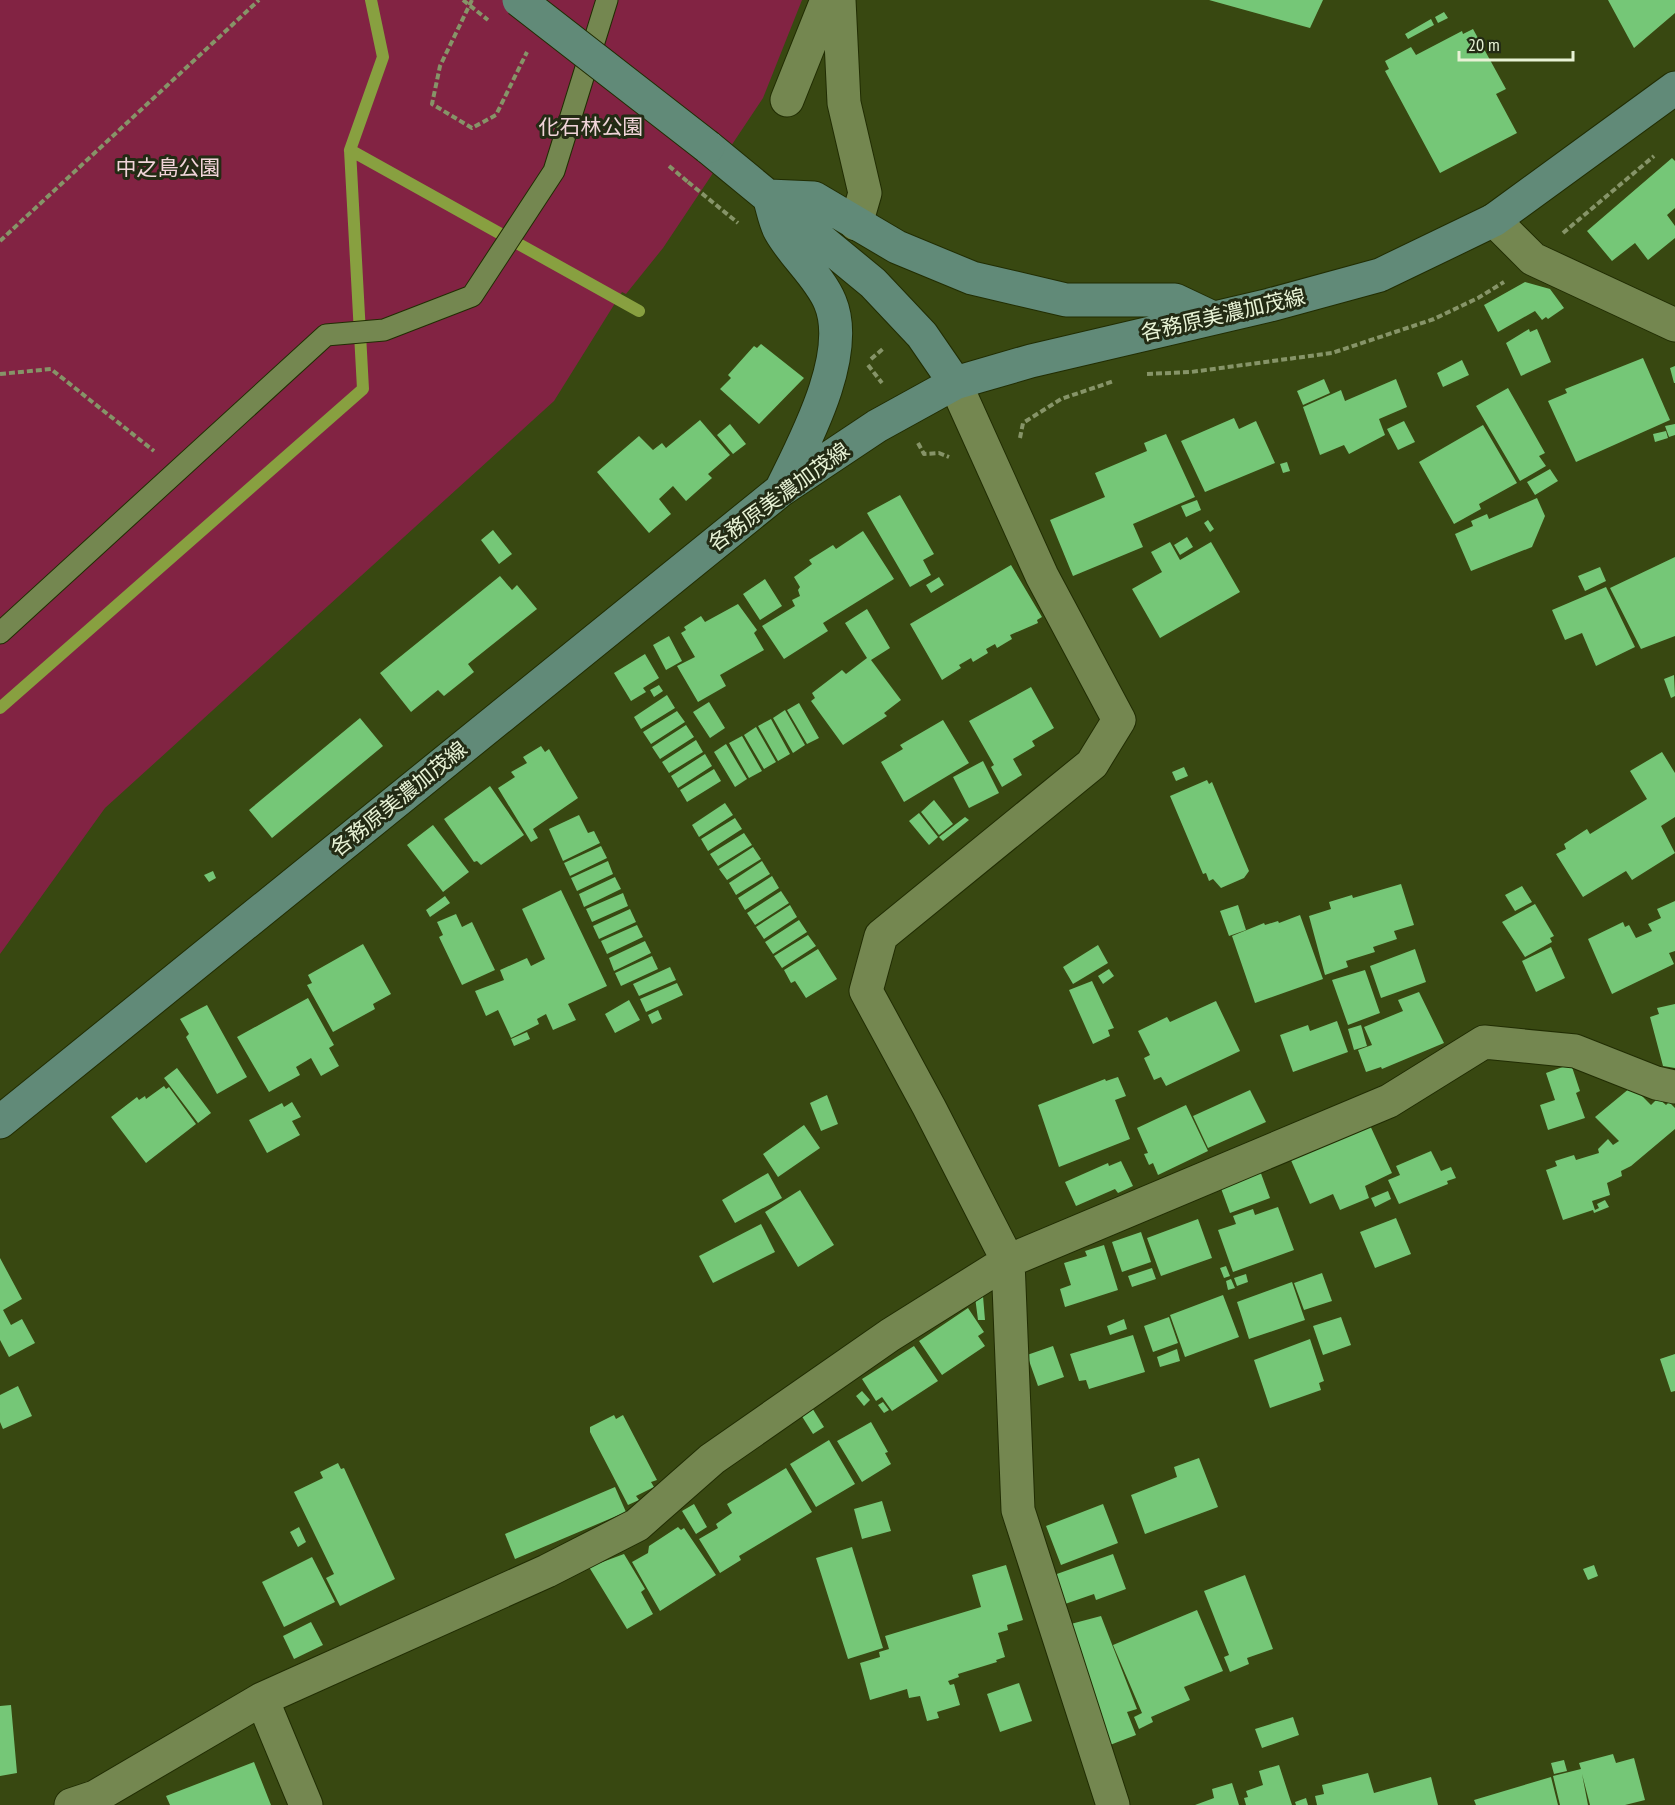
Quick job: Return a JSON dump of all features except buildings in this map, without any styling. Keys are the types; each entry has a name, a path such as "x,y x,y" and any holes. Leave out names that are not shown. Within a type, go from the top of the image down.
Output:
{"main road":[{"path":"519,0 708,147 873,283 922,335 955,383"},
{"name":"各務原美濃加茂線","path":"0,1122 781,490 877,426 955,383 1211,317 1270,305 1380,275 1494,220 1675,88"},
{"path":"769,196 814,198 897,247 972,278 1066,300 1175,300 1211,317"},
{"path":"769,196 780,230 830,302 838,329 834,364 800,452 781,490"}],"street":[{"path":"787,100 827,0"},
{"path":"839,0 844,103 865,192 856,224"},
{"path":"1494,220 1533,260 1675,325"},
{"path":"955,383 1042,576 1119,720 1092,764 881,936 866,991 1008,1261 1018,1510 1113,1805"},
{"path":"71,1805 95,1797 262,1699 547,1571 637,1525 712,1458 890,1335 1008,1261 1389,1101 1484,1042 1575,1051 1656,1083 1675,1087"},
{"path":"262,1699 306,1805"}],"lane":[{"path":"0,633 326,335 384,330 472,296 554,171 607,0"}],"path":[{"path":"0,241 258,0"},
{"path":"472,0 440,66 432,104 471,128 496,115 523,65 530,43"},
{"path":"887,390 866,363 894,340"},
{"path":"0,374 51,369 178,471"},
{"path":"915,437 924,454 939,453 952,458"}],"green space":[{"path":"0,0 802,0 763,98 663,248 626,294 622,292 554,401 105,808 0,954"}],"waterway":[{"path":"371,0 383,57 350,150 639,311"},
{"path":"0,708 363,389 350,150"}],"park label":[{"name":"化石林公園","path":"591,127"},
{"name":"中之島公園","path":"168,168"}]}
